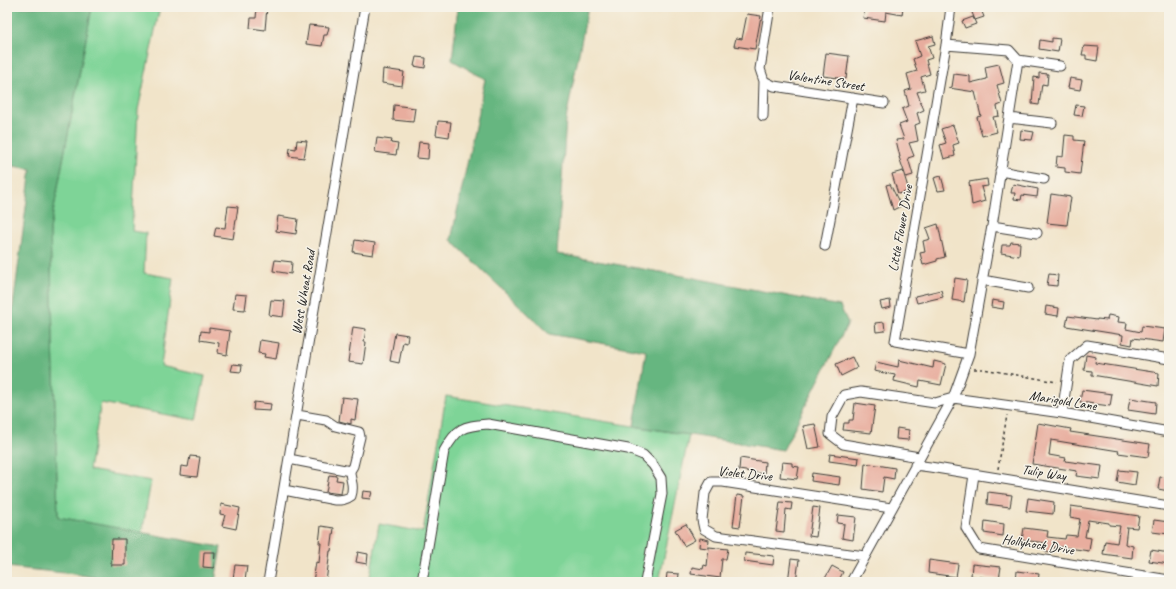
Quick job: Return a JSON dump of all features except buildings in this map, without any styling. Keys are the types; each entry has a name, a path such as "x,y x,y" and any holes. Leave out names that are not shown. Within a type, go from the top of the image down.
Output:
{"street":[{"name":"West Wheat Road","path":"268,582 365,7"},
{"path":"763,116 764,81 760,69 770,7"},
{"name":"Little Flower Drive","path":"951,7 946,45 895,341 969,354"},
{"path":"946,45 1009,50 1018,60 1060,66"},
{"path":"851,582 953,398 969,354 992,226 1018,60"},
{"name":"Valentine Street","path":"764,81 774,86 884,103"},
{"path":"825,246 853,98"},
{"path":"1009,118 1052,123"},
{"path":"1000,171 1044,179"},
{"path":"992,226 1037,233"},
{"path":"982,280 1028,288"},
{"path":"1062,413 1070,360 1087,345 1169,359"},
{"path":"919,457 842,444 838,441 830,434 832,417 844,395 861,392 936,403 953,398"},
{"name":"Marigold Lane","path":"953,398 1062,413 1169,432"},
{"path":"284,490 334,500 347,499 351,496 353,490 350,471 353,466 360,437 359,432 335,426 326,420 297,415"},
{"path":"422,582 444,451 456,433 470,426 488,424 628,449 643,455 653,465 661,478 662,494 645,582"},
{"path":"289,459 350,471"},
{"name":"Tulip Way","path":"915,466 930,467 1169,506"},
{"name":"Hollyhock Drive","path":"974,475 966,528 979,549 1169,580"},
{"name":"Violet Drive","path":"865,556 716,536 704,529 702,520 705,493 711,482 723,482 891,508"}],"path":[{"path":"963,370 983,369 1066,384"},
{"path":"997,478 1008,406"}],"green space":[{"path":"7,7 92,7 50,229 58,517 221,547 215,582 126,582 74,574 7,567 7,345 31,169 7,165"},
{"path":"92,7 160,7 138,110 132,231 146,233 144,273 173,278 161,366 205,376 196,420 101,403 89,470 151,481 142,533 58,517 50,229"},
{"path":"458,7 588,7 566,119 557,254 689,277 840,306 848,323 783,450 634,426 646,351 549,334 451,240 485,79 452,60"},
{"path":"446,396 689,435 659,582 369,582 379,524 423,532"}]}
